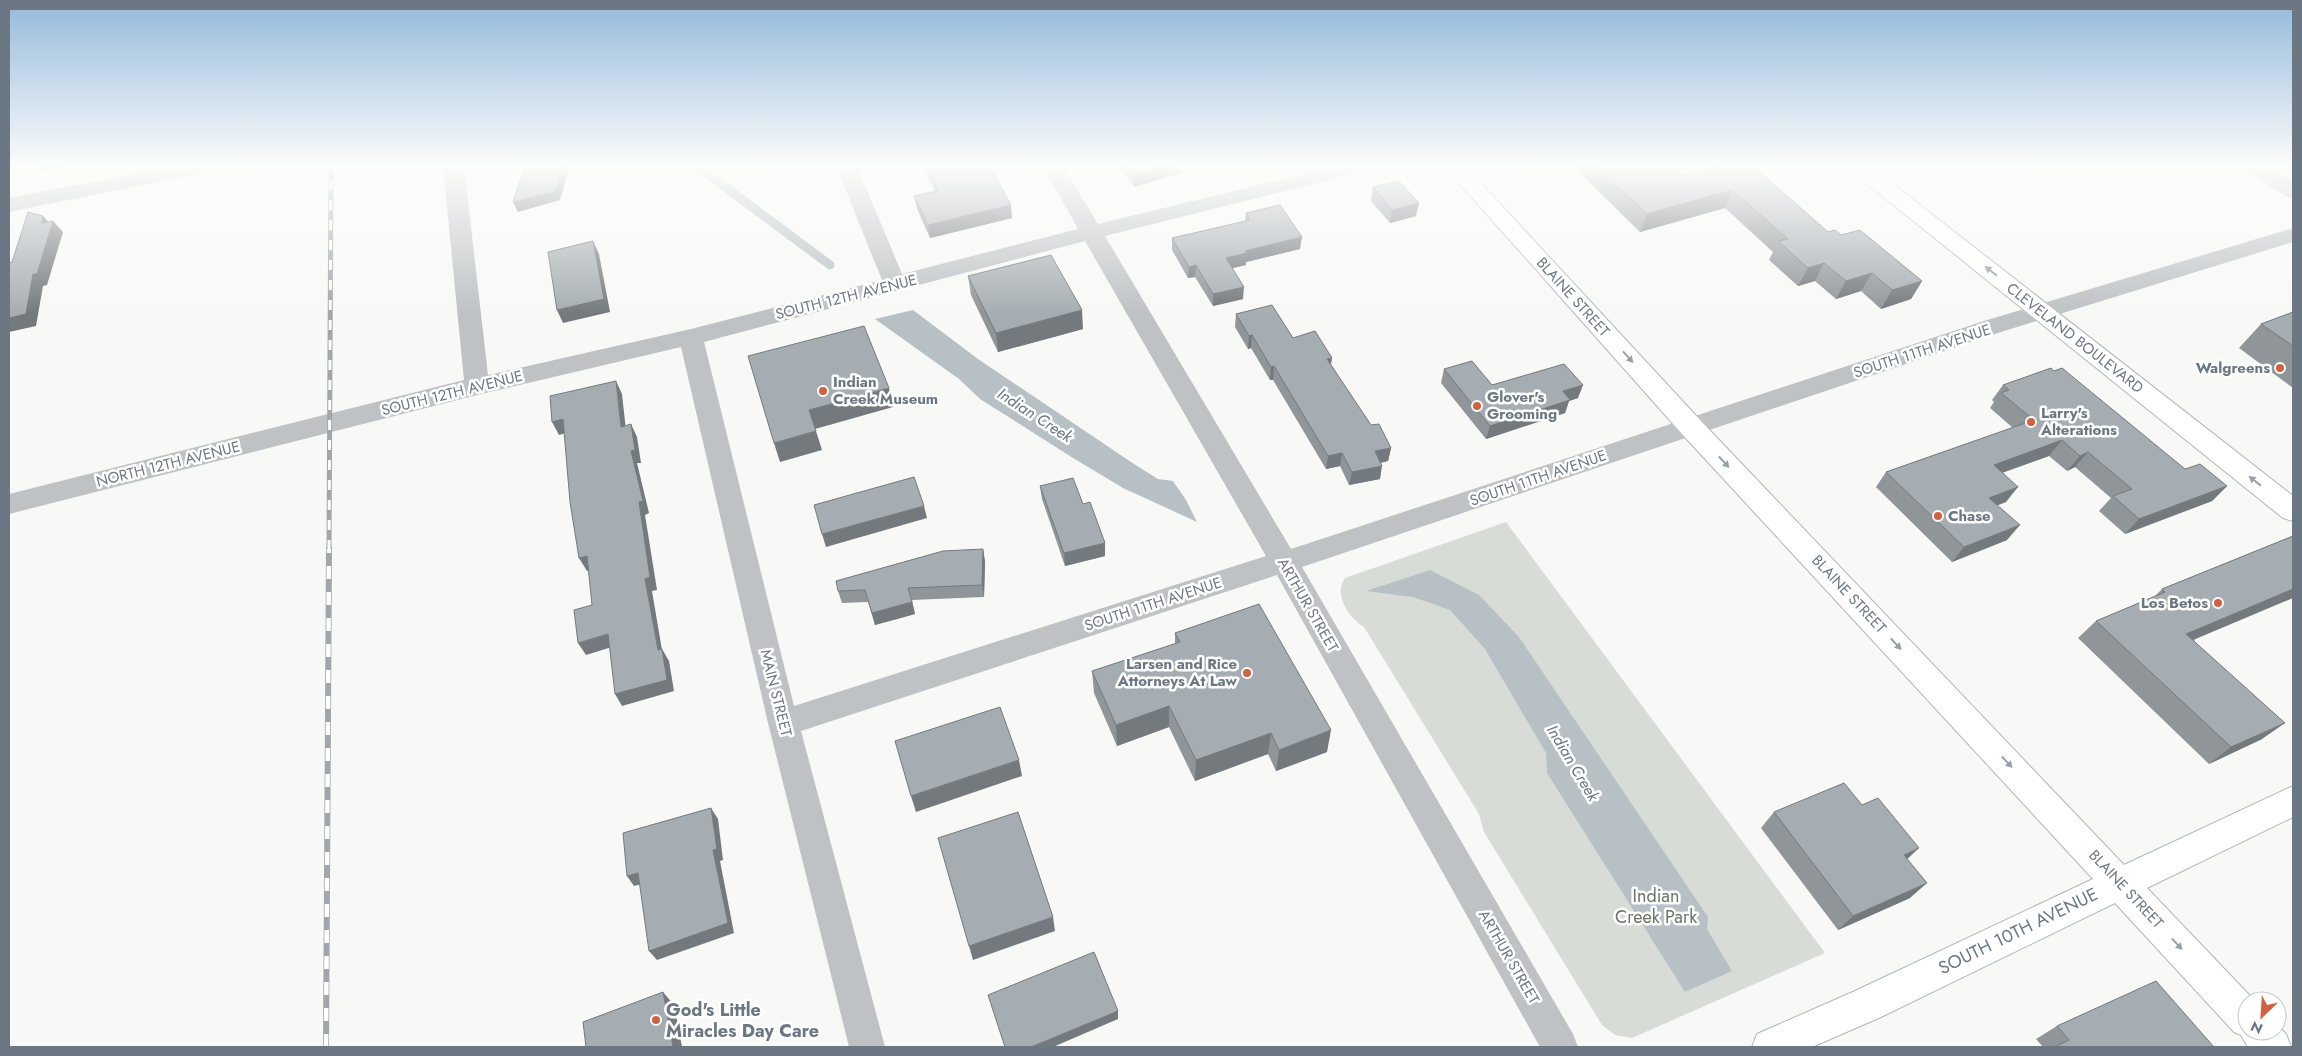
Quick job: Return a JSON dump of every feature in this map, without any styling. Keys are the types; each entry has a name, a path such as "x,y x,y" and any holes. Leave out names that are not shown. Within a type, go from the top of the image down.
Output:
{"main road":[{"name":"BLAINE STREET","path":"1499,215 1691,427 2120,882 2237,1009"},
{"name":"CLEVELAND BOULEVARD","path":"1921,215 2293,511"},
{"name":"SOUTH 10TH AVENUE","path":"1770,1047 1868,1004 2293,801"}],"street":[{"path":"458,215 477,386"},
{"path":"866,215 894,284"},
{"name":"ARTHUR STREET","path":"1083,215 1284,562 1560,1047"},
{"name":"SOUTH 12TH AVENUE","path":"328,425 477,386 691,336 1161,215"},
{"name":"SOUTH 11TH AVENUE","path":"783,723 1284,562 2042,311 2293,235"},
{"name":"MAIN STREET","path":"691,336 783,723 867,1047"},
{"name":"NORTH 12TH AVENUE","path":"9,504 328,425"}],"green space":[{"name":"Indian Creek Park","path":"1506,522 1825,953 1632,1038 1615,1035 1602,1025 1484,832 1479,814 1364,627 1348,612 1342,598 1342,584 1345,578"}],"water":[{"path":"913,310 978,359 1134,464 1158,479 1173,481 1186,500 1197,522 1123,488 1073,458 980,399 959,379 875,319"},
{"path":"1430,570 1479,595 1519,637 1708,917 1707,929 1732,971 1685,992 1547,773 1546,753 1485,649 1450,610 1413,597 1366,591"}],"building":[{"path":"27,215 43,216 42,223 53,221 37,274 33,274 26,314 9,318 9,263 12,262"},
{"path":"923,215 968,215 928,225"},
{"path":"1247,215 1287,215 1302,237 1245,251 1247,253 1226,258 1244,287 1213,294 1196,265 1189,267 1172,238 1250,220"},
{"path":"1761,215 1809,215 1828,232 1835,230 1841,235 1860,230 1922,281 1892,290 1872,273 1846,281 1824,263 1808,268 1778,241 1788,239"},
{"path":"593,241 604,299 557,310 548,252"},
{"path":"1051,255 1082,310 996,333 968,276"},
{"path":"1272,305 1293,338 1315,331 1332,358 1327,359 1371,425 1379,424 1391,448 1375,451 1382,466 1352,472 1342,453 1328,456 1274,366 1271,367 1252,335 1249,336 1236,314"},
{"path":"2293,312 2293,346 2261,324"},
{"name":"Indian Creek Museum","path":"864,326 889,388 809,410 816,431 774,443 748,356"},
{"path":"1472,361 1492,385 1564,364 1583,385 1563,391 1570,400 1490,426 1444,369"},
{"path":"2051,368 2054,371 2062,368 2185,469 2200,464 2227,486 2139,519 2113,496 2132,489 2088,452 2080,456 2062,440 1994,465 2018,487 1989,498 2020,525 1964,547 1886,472 2034,420 2001,393 2009,390 2003,385"},
{"path":"616,381 621,427 631,424 635,450 631,451 643,501 639,502 650,577 645,579 658,650 662,649 667,680 615,694 608,634 578,643 574,610 592,605 587,556 579,558 570,502 563,419 552,422 550,396"},
{"path":"914,477 924,506 822,534 814,505"},
{"path":"1073,478 1083,504 1090,502 1105,543 1064,553 1040,486"},
{"path":"2293,536 2293,589 2186,634 2285,723 2231,747 2096,621 2165,592 2162,589"},
{"path":"983,549 982,585 908,588 912,602 872,613 865,590 838,591 836,581 943,551"},
{"path":"1259,604 1331,730 1279,750 1271,733 1196,760 1169,706 1116,725 1092,671 1180,642 1175,633"},
{"path":"1000,707 1019,760 911,796 895,741"},
{"path":"1844,783 1862,805 1878,798 1919,848 1904,855 1927,883 1853,916 1774,812"},
{"path":"711,808 717,849 713,850 728,923 649,951 638,873 627,876 623,833"},
{"path":"1018,812 1053,917 969,946 938,838"},
{"path":"1094,952 1118,1011 1031,1047 1005,1047 988,995"},
{"path":"2156,981 2214,1047 2055,1047 2069,1040 2057,1026"},
{"path":"663,992 673,1047 586,1047 583,1022"}],"waterway":[{"name":"Indian Creek","path":"763,215 830,265"}],"railway":[{"path":"329,550 331,215"},
{"path":"326,1047 329,549"}],"place":[{"name":"Walgreens","path":"2280,368"},
{"name":"Indian Creek Museum","path":"823,391"},
{"name":"Glover's Grooming","path":"1477,406"},
{"name":"Larry's Alterations","path":"2031,422"},
{"name":"Chase","path":"1938,516"},
{"name":"Los Betos","path":"2218,603"},
{"name":"Larsen and Rice Attorneys At Law","path":"1247,673"},
{"name":"God's Little Miracles Day Care","path":"656,1020"}]}
